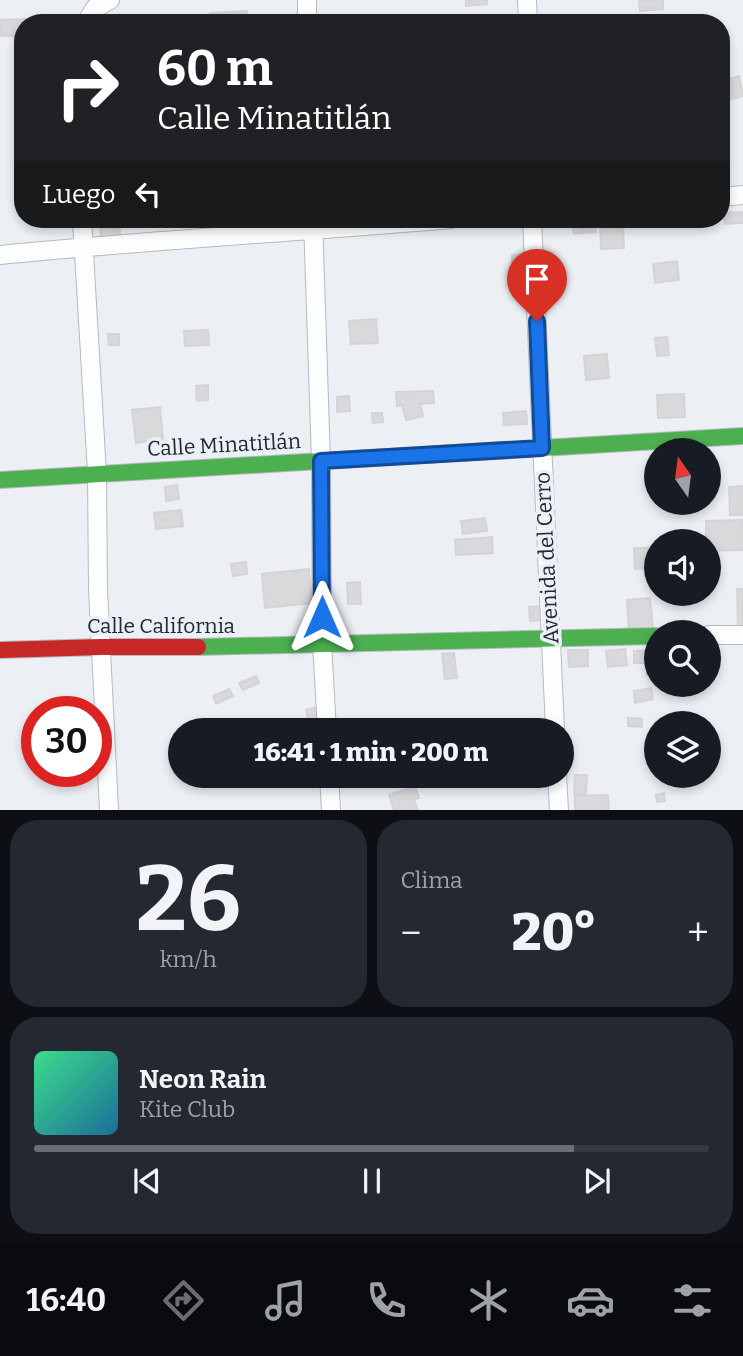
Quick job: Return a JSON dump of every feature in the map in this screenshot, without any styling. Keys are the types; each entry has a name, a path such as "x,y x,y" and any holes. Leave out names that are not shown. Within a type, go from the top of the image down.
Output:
{"street":[{"path":"91,14 94,8 110,0"},
{"path":"83,228 97,473 98,590 110,810"},
{"path":"0,255 283,228"},
{"path":"314,228 321,461 322,643 326,718"},
{"name":"Avenida del Cerro","path":"532,228 554,718"},
{"name":"Calle Minatitlán","path":"0,480 743,436"},
{"path":"721,635 743,635"},
{"name":"Calle California","path":"0,650 101,647 238,648 322,643 644,636"},
{"path":"330,788 331,810"},
{"path":"558,788 559,810"}],"building":[{"path":"466,0 487,0 487,4 466,6"},
{"path":"639,0 663,0 663,9 640,11"},
{"path":"247,11 247,14 210,13"},
{"path":"14,19 14,36 1,36 0,20"},
{"path":"739,76 743,96 730,100 730,78"},
{"path":"743,212 743,223 730,224 730,213"},
{"path":"100,228 120,228 120,237 101,238"},
{"path":"573,228 581,228 582,233 574,234"},
{"path":"583,228 596,228 596,232 584,233"},
{"path":"600,228 623,228 624,248 601,249"},
{"path":"526,254 526,266 512,267 512,255"},
{"path":"677,261 679,280 655,283 653,264"},
{"path":"376,319 378,343 351,344 349,321"},
{"path":"208,330 209,345 185,346 184,331"},
{"path":"108,334 119,334 119,345 109,345"},
{"path":"667,337 669,355 657,356 655,338"},
{"path":"607,354 609,378 586,380 584,356"},
{"path":"208,385 208,400 197,401 196,386"},
{"path":"433,391 434,403 420,404 423,416 406,420 402,405 397,406 396,392"},
{"path":"684,394 685,417 658,418 657,395"},
{"path":"349,396 350,411 337,412 337,397"},
{"path":"160,407 163,440 136,443 132,410"},
{"path":"526,411 527,424 504,425 503,413"},
{"path":"372,413 382,413 383,422 373,423"},
{"path":"177,485 179,499 166,501 165,487"},
{"path":"743,486 743,515 730,515 729,487"},
{"path":"181,510 183,526 156,529 154,513"},
{"path":"485,518 487,531 463,534 461,521"},
{"path":"743,520 743,550 721,551 721,529 706,529 706,521"},
{"path":"492,537 493,553 456,555 455,540"},
{"path":"634,548 644,548 644,568 635,569"},
{"path":"246,562 247,574 233,576 231,564"},
{"path":"309,569 312,603 265,608 262,574"},
{"path":"360,582 361,604 348,604 347,583"},
{"path":"737,589 743,589 743,626 738,626"},
{"path":"644,599 644,606 651,606 652,620 644,620 644,630 629,631 627,600"},
{"path":"543,606 544,620 530,621 529,607"},
{"path":"625,649 627,665 608,667 606,651"},
{"path":"568,650 588,650 588,666 569,667"},
{"path":"634,651 644,651 644,663 634,663"},
{"path":"454,653 457,678 445,679 442,654"},
{"path":"256,676 259,683 243,690 239,683"},
{"path":"229,689 233,696 216,704 213,696"},
{"path":"644,689 644,697 653,699 635,703 634,691"},
{"path":"317,707 320,718 308,718 306,710"},
{"path":"628,718 642,719 642,727 628,726"},
{"path":"575,775 587,775 586,794 574,794"},
{"path":"416,788 419,798 414,799 418,810 394,810 389,795"},
{"path":"664,793 665,801 657,802 656,795"},
{"path":"608,795 609,810 575,810 575,796"}],"traffic: fast":[{"path":"0,480 743,436"},
{"path":"198,647 644,636"}],"traffic: jam":[{"path":"0,650 198,647"}],"route":[{"path":"322,617 321,461 542,448 537,321"}]}
